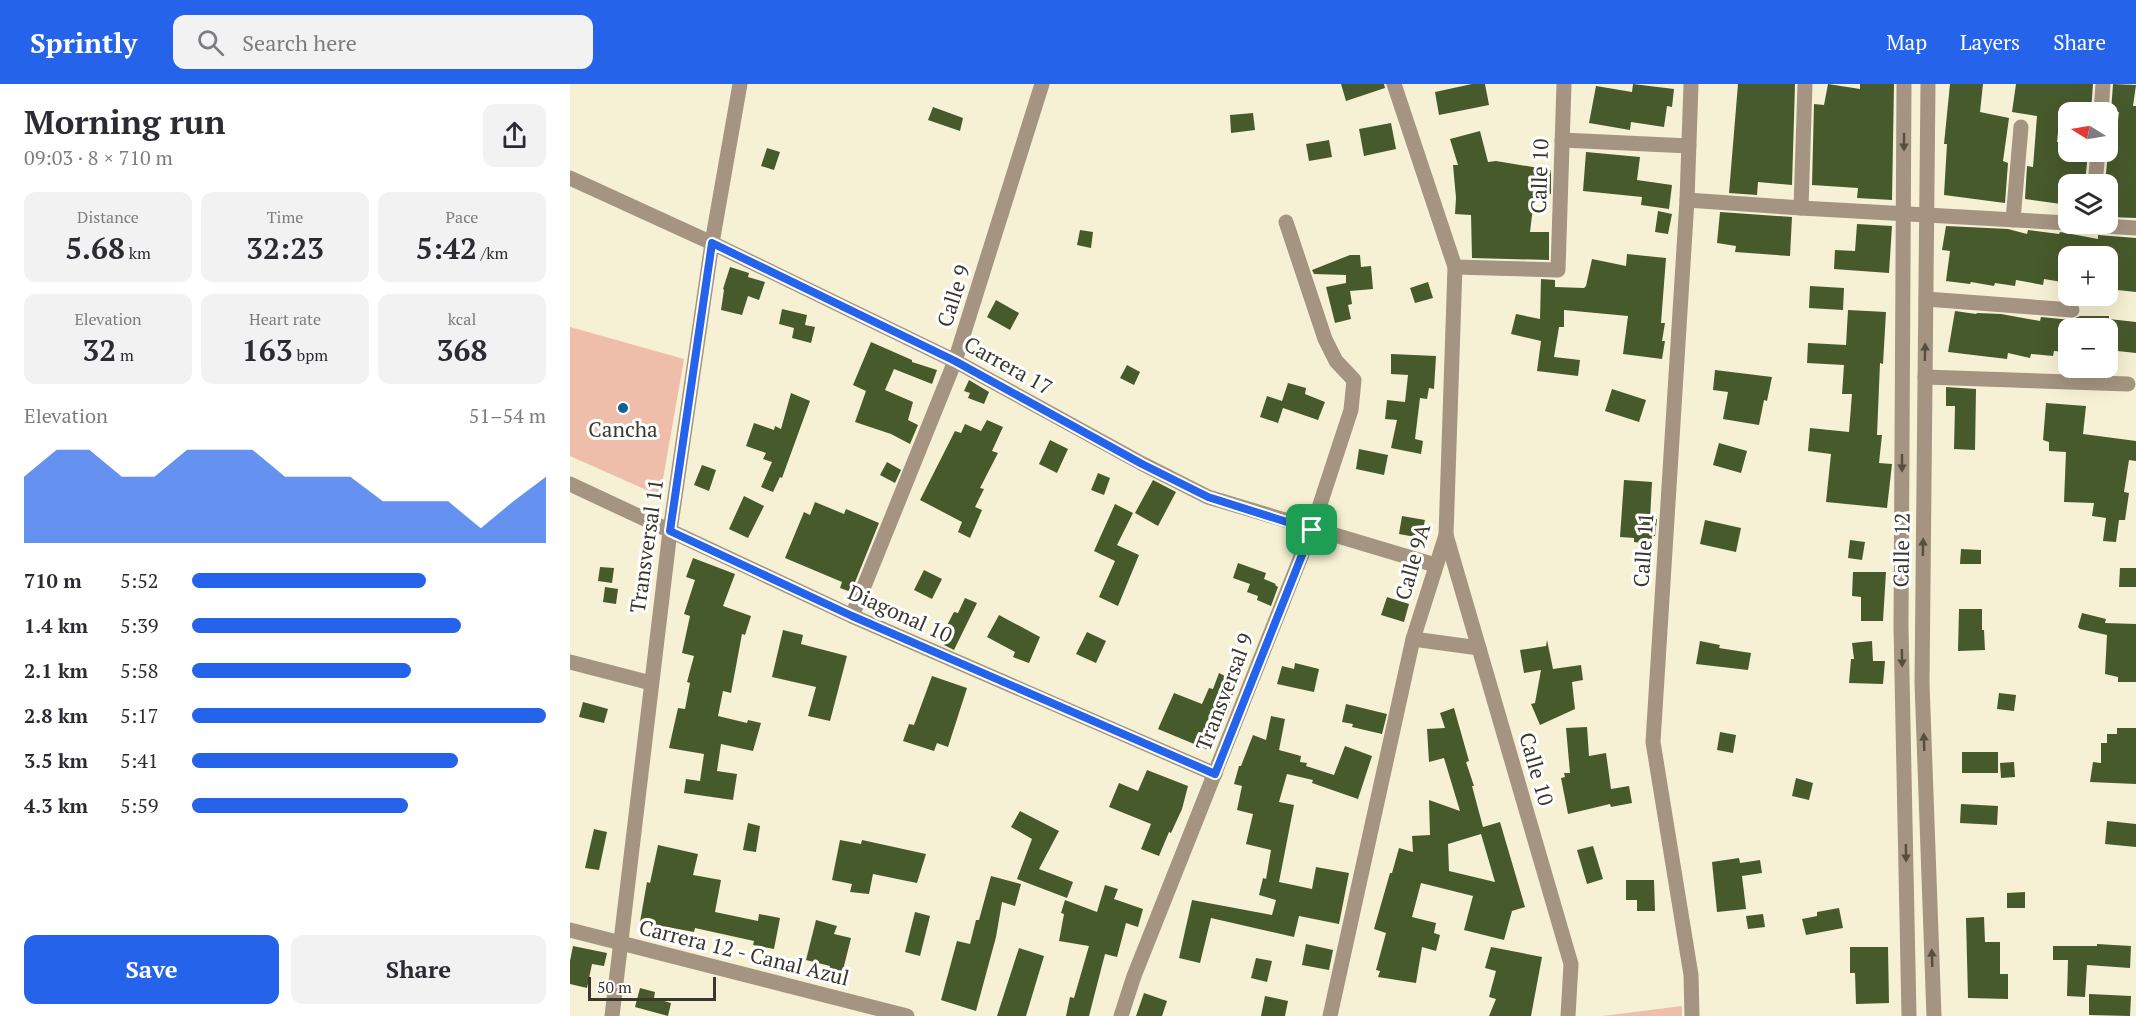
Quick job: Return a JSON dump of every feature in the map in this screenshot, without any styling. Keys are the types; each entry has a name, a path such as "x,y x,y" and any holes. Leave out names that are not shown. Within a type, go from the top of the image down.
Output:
{"street":[{"name":"Transversal 11","path":"612,1016 670,531 712,243 740,84"},
{"name":"Calle 9","path":"852,616 955,361 1042,84"},
{"name":"Calle 9A","path":"1330,1016 1413,639 1446,535 1455,267 1394,84"},
{"name":"Calle 10","path":"1455,267 1558,270 1564,84"},
{"name":"Calle 11","path":"1691,84 1687,200 1653,742 1691,975 1692,1016"},
{"path":"1801,208 1805,84"},
{"name":"Calle 12","path":"1904,84 1901,627 1909,1016"},
{"name":"Calle 12","path":"1928,84 1922,683 1934,1016"},
{"path":"2102,102 2103,84"},
{"path":"2013,220 2021,127"},
{"path":"1562,140 1689,146"},
{"name":"Carrera 17","path":"570,178 712,243 955,361 1142,464 1208,497 1435,565"},
{"path":"1687,200 2058,223"},
{"name":"Transversal 9","path":"1121,1016 1134,976 1312,530 1351,410 1354,380 1336,361 1325,339 1286,222"},
{"path":"2118,226 2136,228"},
{"path":"1926,299 2072,310"},
{"path":"1925,377 2128,384"},
{"path":"1902,440 1924,439"},
{"name":"Diagonal 10","path":"570,484 852,616 1215,774"},
{"name":"Calle 10","path":"1446,535 1571,964 1568,1016"},
{"path":"1413,639 1479,648"},
{"path":"570,662 651,683"},
{"path":"1904,766 1925,765"},
{"name":"Carrera 12 - Canal Azul","path":"570,930 907,1016"}],"shaded area":[{"name":"Cancha","path":"570,327 684,359 660,496 570,456"},
{"path":"1682,1006 1682,1016 1603,1016"}],"building":[{"path":"1341,84 1384,84 1385,88 1346,101"},
{"path":"1472,84 1485,84 1489,105 1439,115 1435,92"},
{"path":"1633,84 1674,89 1672,107 1667,106 1664,127 1631,122 1630,130 1589,123 1596,86 1632,92"},
{"path":"1738,84 1795,84 1792,185 1758,182 1757,195 1729,193"},
{"path":"1828,84 1860,89 1860,84 1894,84 1892,200 1857,198 1858,188 1812,185 1814,104 1824,105"},
{"path":"1950,84 1983,84 1980,112 2009,118 2003,161 2008,163 2005,203 1944,195 1947,144 1944,144"},
{"path":"2016,84 2093,84 2092,102 2058,102 2058,162 2087,162 2086,174 2058,174 2058,204 2025,199 2027,166 2033,167 2037,116 2012,112"},
{"path":"2113,84 2136,85 2133,106 2136,106 2136,218 2118,217 2118,174 2106,174 2107,162 2118,162 2118,102 2112,102"},
{"path":"933,107 963,118 960,131 928,120"},
{"path":"1253,113 1255,130 1231,133 1230,115"},
{"path":"1391,123 1396,149 1364,156 1359,129"},
{"path":"1480,131 1488,162 1496,161 1551,170 1551,194 1535,191 1530,232 1549,232 1549,260 1472,258 1471,215 1455,214 1453,165 1458,165 1450,139"},
{"path":"1329,140 1332,157 1309,161 1306,144"},
{"path":"767,148 780,152 774,170 761,166"},
{"path":"1586,152 1640,157 1637,180 1672,185 1669,209 1641,205 1642,197 1583,191"},
{"path":"1658,211 1672,214 1668,234 1655,232"},
{"path":"1720,212 1792,217 1790,256 1735,252 1736,246 1717,243"},
{"path":"1857,224 1892,226 1889,273 1834,269 1835,250 1855,251"},
{"path":"1946,226 2008,229 2027,234 2028,230 2098,239 2098,235 2136,238 2136,292 2118,290 2118,246 2058,246 2058,281 2044,279 2043,285 2016,280 2015,286 1946,281 1950,251 1942,250"},
{"path":"1080,230 1093,232 1091,248 1077,245"},
{"path":"1627,254 1666,258 1661,323 1665,323 1662,359 1623,354 1628,316 1564,310 1564,327 1559,327 1554,357 1580,360 1578,376 1537,371 1541,341 1511,334 1516,314 1540,319 1541,279 1555,280 1555,287 1584,288 1592,259 1626,266"},
{"path":"1350,255 1360,255 1361,267 1371,266 1373,289 1350,291 1352,304 1348,305 1351,319 1335,323 1326,287 1346,283 1346,275 1314,274 1312,270"},
{"path":"730,267 749,273 748,277 765,282 759,300 748,296 742,315 721,310 723,289"},
{"path":"1428,282 1433,298 1415,303 1410,288"},
{"path":"1810,286 1844,288 1843,310 1809,308"},
{"path":"996,300 1019,313 1010,330 987,317"},
{"path":"782,309 807,315 805,325 815,327 811,343 792,338 794,328 779,324"},
{"path":"1848,310 1886,312 1883,364 1880,363 1877,435 1882,435 1879,463 1892,464 1887,508 1826,502 1831,454 1808,451 1810,428 1849,432 1852,394 1842,394 1844,365 1807,363 1808,343 1846,345"},
{"path":"1955,311 2001,314 2040,321 2041,317 2058,319 2058,351 2054,351 2053,356 2031,354 2030,358 2008,353 2007,359 1948,352"},
{"path":"2080,316 2109,316 2109,318 2076,318"},
{"path":"2118,320 2136,322 2136,353 2118,351"},
{"path":"871,342 912,362 937,370 932,384 894,369 885,390 913,402 908,420 918,425 910,444 891,434 855,422 866,391 853,385"},
{"path":"1391,354 1436,356 1434,389 1429,388 1427,399 1420,398 1415,439 1423,441 1421,454 1391,448 1397,420 1385,419 1387,400 1405,402 1408,375 1391,374"},
{"path":"1127,365 1140,372 1134,385 1120,378"},
{"path":"1715,370 1772,377 1759,425 1723,419 1728,392 1713,390"},
{"path":"969,380 989,392 984,404 968,398 970,393 964,391"},
{"path":"1288,383 1306,388 1305,394 1325,402 1318,420 1283,408 1278,423 1260,417 1267,396 1282,401"},
{"path":"1946,387 1976,389 1975,450 1954,449 1955,406 1946,406"},
{"path":"1612,389 1646,400 1639,422 1605,411"},
{"path":"791,393 810,401 782,478 780,477 773,492 761,487 772,462 763,459 766,453 746,446 754,423 774,430 775,426 781,429"},
{"path":"2046,403 2086,406 2083,434 2136,441 2136,461 2129,460 2124,492 2129,493 2125,520 2119,520 2116,542 2103,541 2106,518 2092,516 2094,503 2064,502 2066,452 2049,451 2049,442 2043,440"},
{"path":"987,420 1003,427 992,451 998,453 980,488 984,489 975,507 982,510 970,538 958,532 962,522 920,500 955,431 961,433 965,424 981,431"},
{"path":"1050,440 1068,449 1057,473 1039,464"},
{"path":"1719,443 1747,451 1741,473 1713,465"},
{"path":"1359,449 1388,455 1384,475 1356,469"},
{"path":"887,462 901,470 895,483 880,475"},
{"path":"702,465 716,470 709,491 694,485"},
{"path":"1098,473 1110,478 1104,495 1091,490"},
{"path":"1153,480 1176,492 1158,526 1135,513"},
{"path":"1624,480 1652,482 1650,519 1657,519 1655,536 1652,536 1651,544 1634,542 1634,538 1620,537"},
{"path":"744,496 764,506 748,538 729,529"},
{"path":"815,502 844,514 846,509 879,523 851,592 840,588 842,582 785,558 804,512 810,515"},
{"path":"1115,504 1133,513 1117,545 1139,555 1118,606 1099,597 1115,561 1094,551"},
{"path":"1402,516 1425,520 1421,538 1399,534"},
{"path":"1705,520 1741,528 1736,552 1700,544"},
{"path":"1850,540 1865,542 1862,560 1848,558"},
{"path":"1961,549 1981,550 1981,564 1960,564"},
{"path":"693,558 735,574 723,606 751,616 745,635 742,634 731,693 723,691 718,716 747,723 748,720 761,723 753,751 721,744 717,771 737,774 733,800 684,793 686,779 700,781 704,754 669,748 678,708 685,709 690,683 687,682 694,656 682,653 690,616 684,614 695,580 686,577"},
{"path":"1238,563 1266,573 1264,579 1276,584 1278,587 1271,606 1257,600 1258,596 1247,592 1250,584 1233,578"},
{"path":"600,567 614,568 612,583 598,581"},
{"path":"2120,568 2136,568 2136,587 2119,587"},
{"path":"924,570 942,579 932,599 914,590"},
{"path":"1853,572 1886,572 1883,621 1861,621 1861,597 1852,596"},
{"path":"605,587 618,589 616,604 603,602"},
{"path":"1387,597 1409,604 1404,622 1381,615"},
{"path":"965,598 977,603 954,650 944,645 949,634 944,631 954,612 958,613"},
{"path":"1959,609 1982,609 1985,650 1958,651"},
{"path":"2082,613 2106,619 2105,623 2136,624 2136,682 2118,682 2118,677 2105,674 2107,635 2080,629 2078,627"},
{"path":"999,615 1040,637 1029,663 1013,657 1015,652 987,637"},
{"path":"783,630 803,635 801,644 847,656 830,721 808,716 816,687 772,677"},
{"path":"1087,632 1106,641 1096,663 1076,654"},
{"path":"1547,640 1553,669 1581,665 1583,680 1572,682 1575,709 1540,725 1531,704 1535,703 1541,670 1524,673 1520,650 1546,646"},
{"path":"1700,641 1720,645 1719,648 1751,653 1748,670 1696,664"},
{"path":"1872,641 1873,661 1885,661 1883,684 1849,683 1851,659 1854,659 1852,643"},
{"path":"1234,655 1246,660 1227,709 1229,710 1211,751 1158,729 1174,693 1202,704 1209,688 1213,689 1219,673 1225,676"},
{"path":"1295,663 1319,669 1314,692 1277,684 1282,666 1294,669"},
{"path":"932,676 967,688 948,747 937,743 934,751 903,741 909,724 914,725"},
{"path":"1999,693 2016,695 2014,711 1997,709"},
{"path":"583,702 608,709 604,723 579,717"},
{"path":"1346,704 1387,714 1382,734 1352,727 1353,724 1342,722"},
{"path":"1454,708 1469,761 1466,762 1483,827 1500,822 1525,907 1512,911 1504,940 1464,930 1473,896 1421,883 1412,917 1436,923 1434,933 1440,935 1436,951 1422,947 1416,983 1378,977 1380,971 1376,970 1386,933 1374,929 1399,848 1413,852 1412,836 1430,835 1429,800 1460,811 1444,758 1429,762 1427,729 1445,728 1440,713","holes":["1481,834 1495,882 1449,871 1448,844"]},
{"path":"1271,716 1285,719 1279,750 1301,756 1300,762 1307,763 1306,766 1334,775 1345,746 1372,756 1358,799 1312,783 1313,780 1287,774 1279,802 1294,805 1279,882 1312,889 1316,867 1349,873 1339,924 1299,916 1294,937 1211,918 1200,963 1179,958 1192,900 1272,915 1276,900 1259,895 1263,878 1266,879 1271,850 1246,844 1253,814 1237,810 1242,786 1234,784 1239,766 1241,766 1253,735 1266,740"},
{"path":"1587,727 1589,756 1606,753 1611,789 1629,786 1632,803 1611,807 1610,804 1568,814 1561,778 1565,777 1564,773 1570,773 1566,728"},
{"path":"2117,728 2136,728 2136,784 2090,782 2093,762 2101,763 2101,743 2107,743 2107,734 2117,734"},
{"path":"1720,732 1736,735 1733,753 1717,750"},
{"path":"1962,752 1998,752 1998,773 1962,773"},
{"path":"2014,762 2015,777 2001,778 2000,763"},
{"path":"1147,770 1188,786 1182,809 1159,856 1141,849 1151,824 1109,807 1119,783 1138,791"},
{"path":"1796,778 1813,783 1809,800 1792,796"},
{"path":"1961,804 1998,806 1997,825 1960,823"},
{"path":"1020,811 1059,831 1039,869 1073,882 1067,898 1017,879 1032,839 1011,827"},
{"path":"2107,821 2136,824 2136,847 2105,844"},
{"path":"748,823 760,826 756,852 743,850"},
{"path":"594,829 607,832 599,870 585,868"},
{"path":"840,840 861,844 862,840 926,854 917,883 873,874 869,894 850,892 852,884 832,880"},
{"path":"658,845 698,854 693,875 721,880 715,912 758,921 759,914 780,918 774,949 753,945 754,941 695,928 694,932 640,922 647,882 650,883"},
{"path":"1593,846 1603,879 1587,884 1577,850"},
{"path":"1739,858 1740,863 1760,860 1762,873 1742,876 1746,909 1717,912 1712,862"},
{"path":"991,876 1021,884 1015,906 1002,902 996,937 976,1011 941,1000 957,941 970,944"},
{"path":"1626,880 1654,880 1655,911 1637,911 1637,900 1626,900"},
{"path":"1105,885 1118,889 1114,899 1143,909 1138,927 1126,923 1117,957 1105,954 1089,1016 1066,1016 1070,997 1074,998 1089,946 1059,941 1064,914 1061,913 1065,900 1097,912"},
{"path":"2025,892 2025,908 2007,908 2007,893"},
{"path":"1839,908 1843,928 1806,935 1802,919 1817,916 1817,912"},
{"path":"915,912 930,916 920,956 905,952"},
{"path":"1763,914 1765,927 1748,929 1746,916"},
{"path":"1984,917 1985,942 2000,942 2000,974 2008,974 2008,999 1968,998 1966,918"},
{"path":"816,920 837,926 834,934 851,938 841,978 828,974 830,966 806,960"},
{"path":"1306,944 1333,950 1329,970 1302,965"},
{"path":"2097,944 2131,946 2130,968 2087,965 2085,997 2067,996 2068,960 2053,960 2053,946 2097,946"},
{"path":"573,946 607,953 604,966 592,964 587,988 570,984 570,961"},
{"path":"1491,947 1542,957 1531,1016 1489,1016 1496,999 1489,997 1496,971 1485,968"},
{"path":"1850,947 1888,947 1889,1003 1856,1004 1855,973 1850,973"},
{"path":"1019,948 1044,956 1026,1016 997,1016"},
{"path":"1256,958 1272,961 1267,982 1251,978"},
{"path":"640,988 655,992 654,998 671,1003 668,1016 635,1007"},
{"path":"1144,993 1167,1001 1162,1016 1136,1016"},
{"path":"2089,994 2131,996 2130,1016 2089,1015"},
{"path":"1265,996 1288,1001 1285,1016 1261,1016"}],"place":[{"name":"Cancha","path":"623,408"}],"route":[{"path":"712,243 955,361 1142,464 1208,497 1312,530 1215,774 852,616 670,531 712,243"}]}
